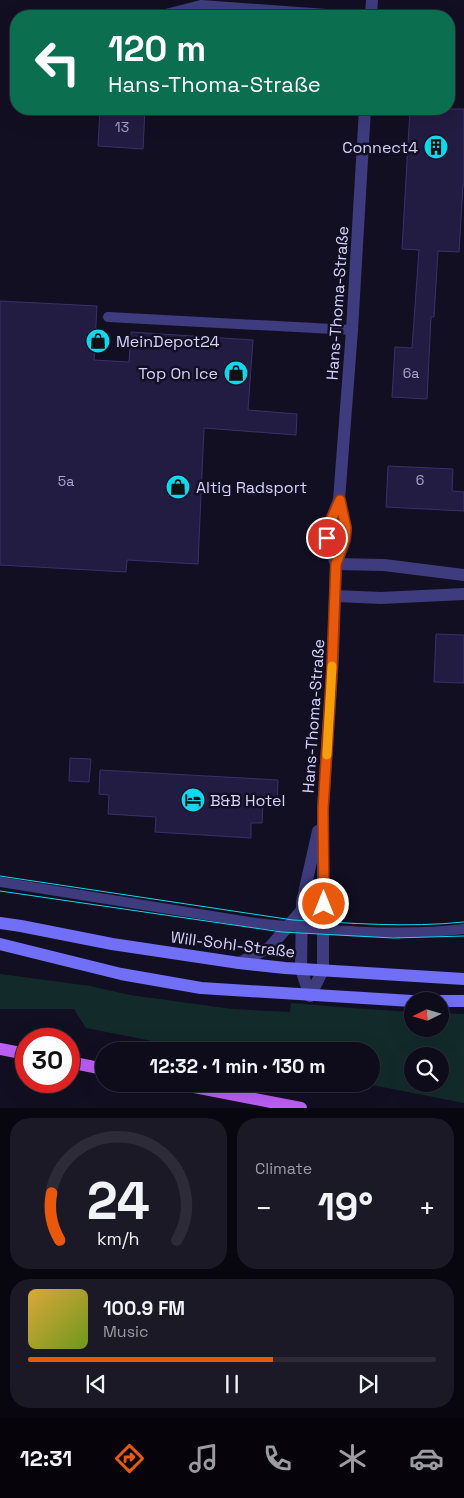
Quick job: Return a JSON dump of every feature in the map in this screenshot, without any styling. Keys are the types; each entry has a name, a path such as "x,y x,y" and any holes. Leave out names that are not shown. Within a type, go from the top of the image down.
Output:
{"main road":[{"path":"0,915 21,926"},
{"name":"Will-Sohl-Straße","path":"0,923 112,944 239,963 464,980"},
{"path":"0,945 120,974 201,988 404,1001"},
{"path":"449,1001 464,1001"},
{"path":"0,1048 15,1051"},
{"path":"80,1064 95,1067"},
{"path":"219,1092 301,1108"}],"street":[{"path":"185,10 201,6 257,10"},
{"name":"Hans-Thoma-Straße","path":"336,564 345,539 346,528 340,500 365,115"},
{"name":"Hans-Thoma-Straße","path":"310,996 323,970 323,809 336,596 336,564 327,533 340,500"},
{"path":"336,564 384,565 464,575"},
{"path":"336,596 381,598 464,594"},
{"name":"Hans-Thoma-Straße","path":"310,996 301,969 302,902 323,809"},
{"path":"239,963 270,947 302,910"}],"lane":[{"path":"108,317 352,330"},
{"path":"0,882 256,923 324,929 393,932 464,929"}],"green space":[{"path":"0,974 90,986 130,995 232,1009 290,1012 291,1003 404,1011 404,1038 449,1038 449,1013 464,1014 464,1103 408,1092 449,1092 449,1047 404,1047 404,1091 380,1087 380,1042 157,1042 86,1028 74,1009 0,1009"}],"building":[{"name":"Connect4","path":"455,109 464,109 464,185 459,252 438,251 434,317 431,317 427,399 392,397 395,347 412,348 419,250 402,249 410,115 455,115"},
{"path":"100,115 145,115 143,149 98,146"},
{"path":"0,301 97,306 94,360 129,362 131,332 253,340 248,410 297,414 296,435 204,428 198,564 127,560 126,572 0,565"},
{"path":"388,466 453,469 452,491 464,492 464,511 386,507"},
{"path":"436,634 464,635 464,683 434,682"},
{"path":"70,758 91,759 89,782 69,781"},
{"name":"B&B Hotel","path":"100,770 278,780 277,805 263,804 262,823 251,823 251,838 155,832 156,817 108,814 109,795 99,794"}],"tram line":[{"path":"0,876 293,920 400,925 464,922"},
{"path":"0,891 282,932 393,938 464,936"}],"slow traffic":[{"path":"327,755 332,666"}],"place":[{"name":"Connect4","path":"436,147"},
{"name":"MeinDepot24","path":"98,341"},
{"name":"Top On Ice","path":"236,373"},
{"name":"Altig Radsport","path":"178,487"},
{"name":"B&B Hotel","path":"193,800"}],"route":[{"path":"324,904 323,809 336,596 336,564 345,539 346,528 340,500 328,527 327,538"}]}
